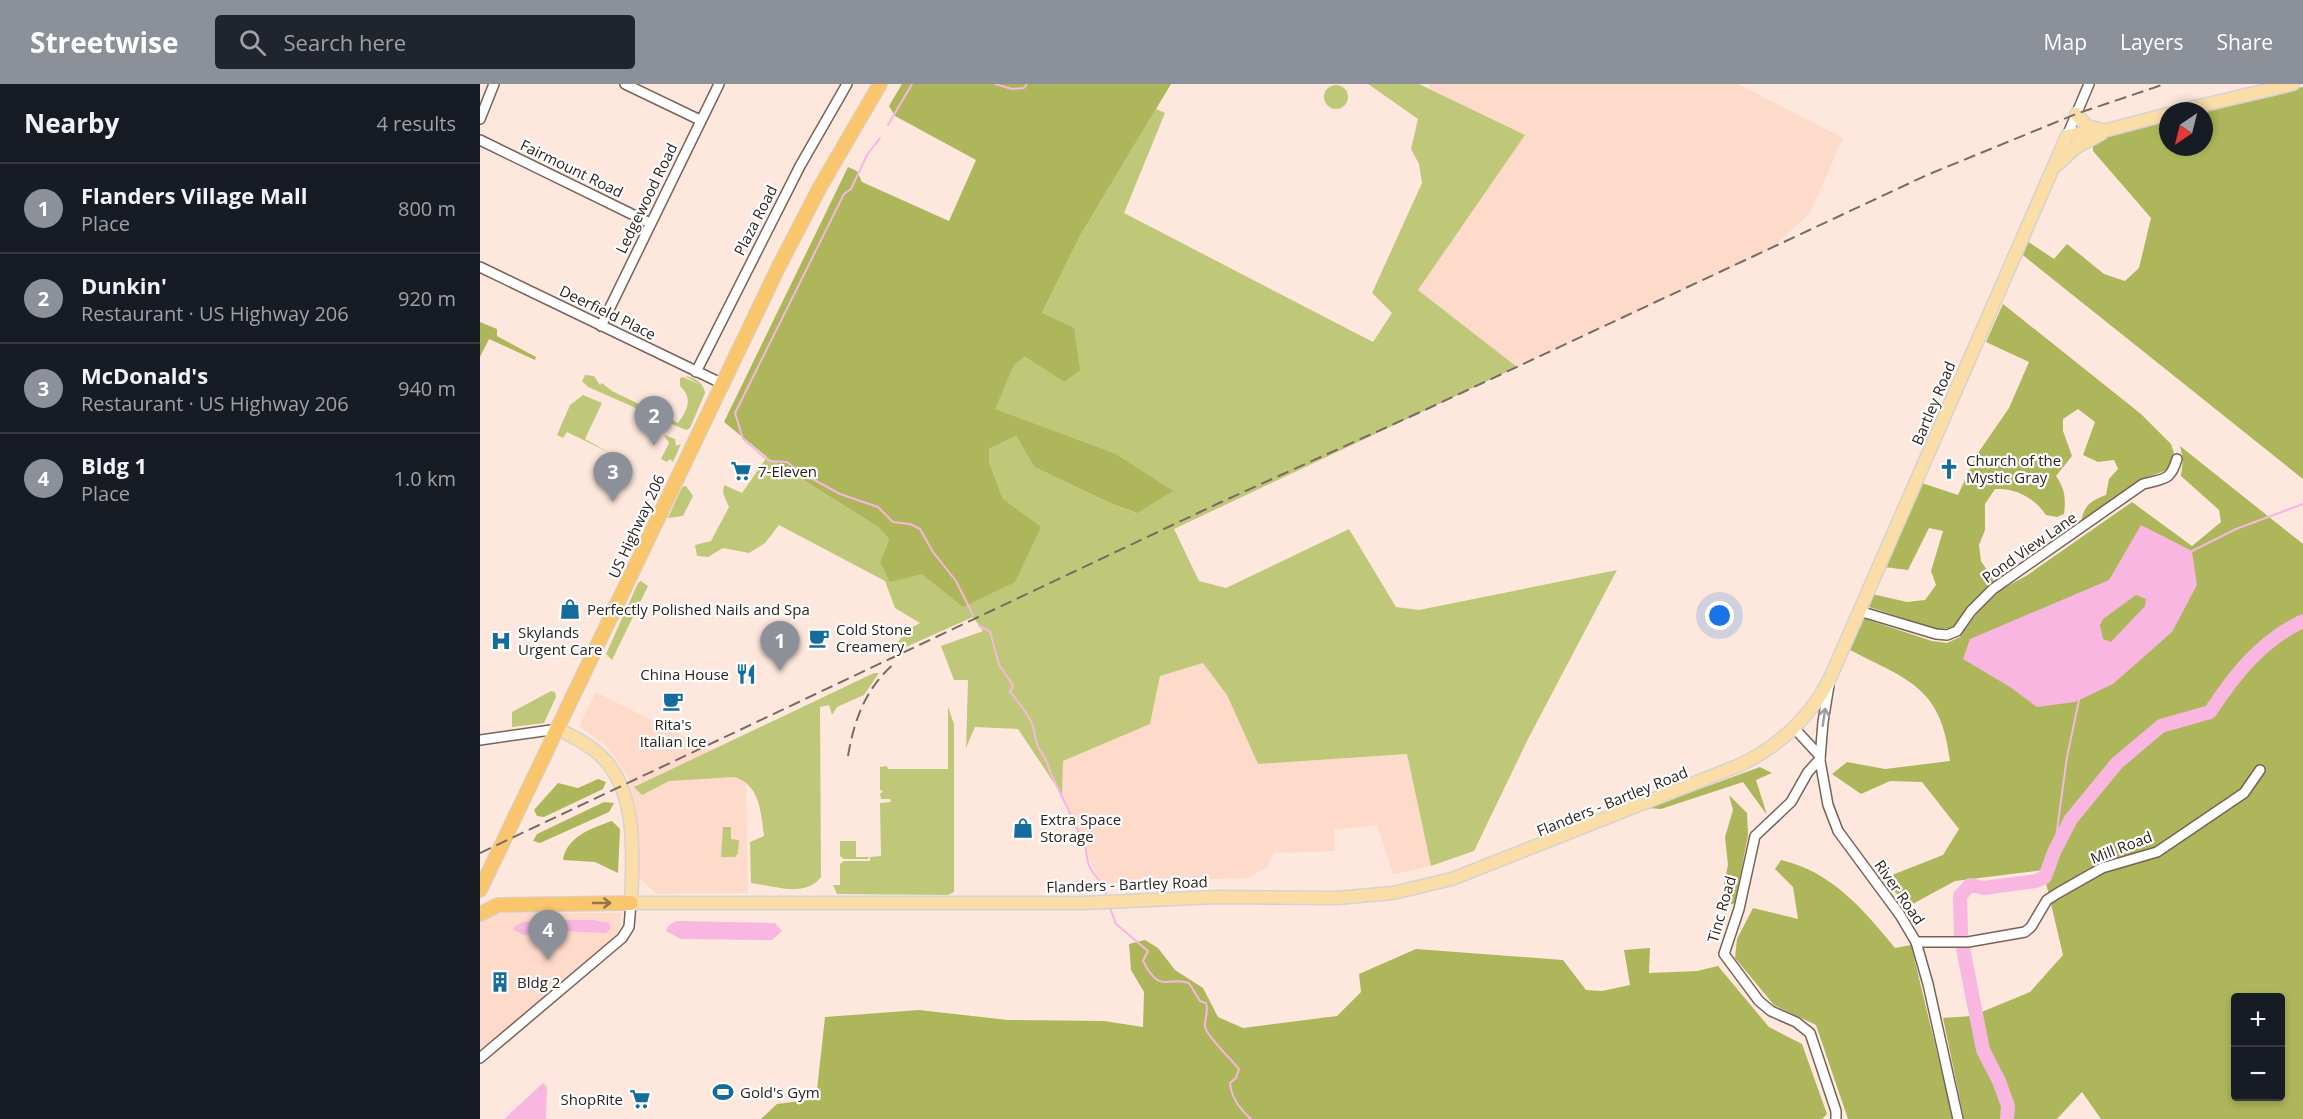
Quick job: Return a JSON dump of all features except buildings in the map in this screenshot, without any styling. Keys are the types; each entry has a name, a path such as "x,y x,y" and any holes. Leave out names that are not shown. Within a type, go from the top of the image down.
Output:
{"highway":[{"name":"US Highway 206","path":"480,890 800,224 880,84"},
{"path":"480,914 498,905 631,903"}],"main road":[{"path":"2213,103 2293,84"},
{"path":"2076,114 2088,126 2107,130"},
{"path":"2067,136 2107,130 2159,116"},
{"path":"2051,172 2074,148 2107,130"},
{"name":"Bartley Road","path":"1795,729 1818,700 1831,676 2067,136"},
{"path":"558,729 597,752 612,769 619,783 631,830 631,903"},
{"name":"Flanders - Bartley Road","path":"631,903 1084,903 1216,897 1337,898 1406,891 1444,882 1502,861 1740,765 1770,748 1795,729"}],"street":[{"path":"480,119 494,84"},
{"path":"626,84 700,120"},
{"name":"Ledgewood Road","path":"601,326 718,84"},
{"name":"Plaza Road","path":"696,372 800,166 847,84"},
{"name":"Bartley Road","path":"2067,136 2089,84"},
{"name":"Fairmount Road","path":"480,140 650,223"},
{"name":"Deerfield Place","path":"480,267 723,384"},
{"name":"Pond View Lane","path":"1859,610 1936,634 1947,635 1957,631 1971,611 1994,589 2143,484 2165,479 2171,475 2177,459"},
{"name":"River Road","path":"1831,676 1823,722 1821,759 1828,805 1838,831 1900,915 1916,942 1928,984 1958,1119"},
{"path":"480,740 558,729"},
{"path":"1795,729 1812,745 1821,759"},
{"name":"Tinc Road","path":"1821,759 1808,772 1791,802 1755,836 1743,895 1724,954 1759,1001 1810,1033 1836,1111 1836,1119"},
{"name":"Mill Road","path":"1916,942 1968,942 2025,932 2031,927 2047,900 2058,892 2102,868 2157,852 2244,793 2260,770"},
{"path":"480,1058 622,938 629,927 631,903"}],"shaded area":[{"path":"1430,84 1738,84 1843,138 1810,213 1770,250 1517,367 1418,290 1525,135 1428,88"},
{"path":"2141,525 2192,551 2197,585 2172,632 2113,684 2075,702 2037,707 2010,687 1963,659 1970,639 2109,580","holes":["2136,595 2146,599 2145,606 2111,642 2103,639 2100,625 2103,619"]},
{"path":"1203,663 1227,695 1258,764 1407,754 1431,866 1393,874 1377,825 1334,830 1335,851 1274,853 1267,867 1248,878 1100,883 1062,795 1063,761 1150,724 1160,676"},
{"path":"596,692 711,750 745,735 748,893 657,894 638,877 636,809 628,777 607,747 579,726"},
{"path":"487,912 621,913 619,934 480,1051 480,924"},
{"path":"593,920 609,923 611,928 606,933 560,931 524,935 514,930 514,927 523,922"},
{"path":"676,921 775,923 782,931 772,940 681,939 666,931 668,926"},
{"path":"543,1083 547,1087 546,1119 504,1119"}],"green space":[{"path":"902,84 1171,84 1080,236 1042,313 1074,328 1080,370 1064,382 1025,357 1014,365 995,409 1114,453 1173,491 1137,513 1112,504 1034,467 1016,436 989,449 989,462 1003,499 1041,527 1015,582 963,607 922,574 890,582 880,562 889,539 878,527 767,457 724,422 848,167 857,171 862,182 949,221 976,160 895,116 889,106"},
{"path":"1368,84 1419,84 1525,135 1418,290 1517,367 1174,529 1199,581 1226,588 1349,529 1396,607 1419,610 1617,570 1528,739 1474,851 1431,866 1407,754 1258,764 1227,695 1203,663 1160,676 1150,724 1063,761 1062,795 1018,729 975,727 966,748 968,680 954,680 941,646 983,631 973,617 888,655 907,630 920,623 895,608 885,581 779,525 765,543 749,553 723,548 708,557 697,556 695,545 711,541 729,507 723,493 724,485 742,493 767,457 878,527 889,539 880,562 1003,499 989,462 989,449 1016,436 1034,467 1136,513 1114,453 994,409 1014,365 1025,357 1064,382 1042,313 1080,236 1156,109 1165,113 1124,213 1373,342 1392,313 1372,293 1422,183 1419,164 1411,149 1418,119"},
{"path":"1336,85 1345,88 1348,97 1345,106 1336,109 1327,106 1324,97 1327,88"},
{"path":"2303,87 2303,479 2019,252 2027,241 2054,259 2067,244 2104,274 2125,281 2139,268 2151,218 2093,151 2093,144 2111,133 2159,120 2159,156 2213,156 2213,108 2271,92"},
{"path":"2003,304 2141,414 2171,444 2174,453 2170,469 2142,479 2081,524 2086,508 2106,495 2109,479 2118,469 2114,460 2098,462 2083,455 2095,422 2078,409 2063,419 2063,431 2072,456 2056,476 2064,494 2064,514 2057,517 2046,515 2024,495 2011,490 1995,489 1985,504 1985,530 1979,545 1981,561 1994,581 1990,588 1969,607 1955,628 1937,629 1866,606 1872,594 1907,602 1925,600 1936,585 1931,571 1943,531 1929,528 1908,570 1884,567 1922,483 1958,495 1976,456 2009,408 2029,362 1986,342"},
{"path":"480,322 497,329 497,336 536,357 535,360 489,339 480,357"},
{"path":"585,375 594,376 600,385 602,383 612,391 678,423 688,404 687,395 680,386 680,378 683,377 701,385 685,376 695,379 701,383 705,393 690,428 686,430 588,387 582,381"},
{"path":"583,395 602,403 585,439 612,454 567,432 563,438 557,435 570,405"},
{"path":"664,435 675,439 676,446 681,444 673,462 670,459 667,462 661,459 669,443"},
{"path":"2180,446 2303,544 2303,1119 2101,1119 2082,1092 2057,1119 1964,1119 1943,1018 1972,1016 2030,992 2063,955 2043,870 1955,881 1909,906 1882,879 1943,855 1959,829 1922,782 1890,781 1861,794 1832,774 1847,762 1885,769 1950,761 1946,736 1939,717 1919,689 1906,679 1850,650 1862,618 1932,641 1947,643 1960,637 1980,609 2002,589 2026,576 2132,502 2192,546 2221,522 2219,510 2181,476 2183,459"},
{"path":"686,486 693,496 683,516 668,518 682,487"},
{"path":"641,581 648,586 612,660 606,654 638,583"},
{"path":"874,673 879,673 864,695 837,707 832,715 829,705 820,707 821,877 807,887 789,889 751,883 750,842 764,836 758,800 743,781 734,777 669,781 642,795 634,787"},
{"path":"551,691 555,692 556,697 544,723 512,727 512,712"},
{"path":"948,707 954,724 954,892 948,895 837,894 833,885 840,885 840,864 844,861 870,861 870,857 881,856 880,803 891,802 890,799 881,799 880,794 883,791 880,790 880,767 948,769"},
{"path":"1760,767 1772,773 1756,780 1767,815 1743,782 1661,809 1648,808"},
{"path":"598,779 606,782 603,789 544,817 537,816 534,810 558,783 578,788"},
{"path":"1729,795 1747,813 1748,835 1735,903 1719,908 1728,865 1725,837 1733,810"},
{"path":"604,802 614,803 609,812 540,843 533,841 537,834"},
{"path":"612,821 620,829 618,873 595,862 563,860 569,845 581,834"},
{"path":"723,827 731,827 731,839 739,840 738,853 735,857 721,857"},
{"path":"840,841 856,841 856,857 869,857 868,859 844,859 840,856"},
{"path":"1781,860 1799,865 1831,883 1858,906 1895,948 1911,945 1953,1119 1848,1119 1816,1025 1774,1005 1735,958 1737,939 1753,908 1798,919 1793,887 1775,869"},
{"path":"1145,940 1158,948 1175,970 1203,988 1218,1017 1243,1028 1337,1016 1361,992 1359,974 1416,949 1563,960 1586,990 1602,991 1630,985 1624,950 1650,948 1649,973 1697,971 1718,966 1769,1027 1802,1044 1827,1114 1822,1119 761,1119 777,1104 816,1099 825,1017 919,1010 1008,1020 1104,1021 1143,1027 1144,992 1131,970 1129,944"}],"waterway":[{"path":"888,125 912,84"},
{"path":"995,84 1012,89 1024,88 1027,84"},
{"path":"880,138 867,155 851,189 844,194 735,413 743,439 769,461 787,462 798,471 840,494 878,507 893,522 910,524 920,529 933,552 956,581 973,615"},
{"path":"2192,551 2236,529 2303,504"},
{"path":"1961,935 1960,896 1970,885 1984,888 2036,881 2045,877 2054,852 2071,819 2117,763 2161,726 2210,712 2250,660 2274,638 2303,621"},
{"path":"979,626 990,631 999,665 1013,685 1010,692 1032,723 1038,746 1084,843 1091,869 1107,896"},
{"path":"2054,852 2067,757 2079,700"},
{"path":"1110,908 1116,924 1148,951 1143,961 1155,978 1165,982 1189,983 1200,1001 1206,1003 1205,1027 1239,1069 1236,1078 1230,1083 1232,1093 1237,1103 1251,1119"},
{"path":"1963,948 1983,1050 1999,1081 2008,1106 2007,1119"}],"railway":[{"path":"480,853 1219,503 1427,409 1927,175 2076,114 2165,84"},
{"path":"848,756 858,717 869,693 895,663"}],"place":[{"name":"Dunkin'","path":"654,446"},
{"name":"Church of the Mystic Gray","path":"1949,469"},
{"name":"7-Eleven","path":"741,471"},
{"name":"McDonald's","path":"613,502"},
{"name":"Perfectly Polished Nails and Spa","path":"570,609"},
{"name":"Cold Stone Creamery","path":"819,638"},
{"name":"Skylands Urgent Care","path":"501,641"},
{"name":"Flanders Village Mall","path":"780,671"},
{"name":"China House","path":"746,674"},
{"name":"Rita's Italian Ice","path":"673,701"},
{"name":"Extra Space Storage","path":"1023,828"},
{"name":"Bldg 1","path":"548,960"},
{"name":"Bldg 2","path":"500,982"},
{"name":"Gold's Gym","path":"723,1092"},
{"name":"ShopRite","path":"640,1099"}]}
